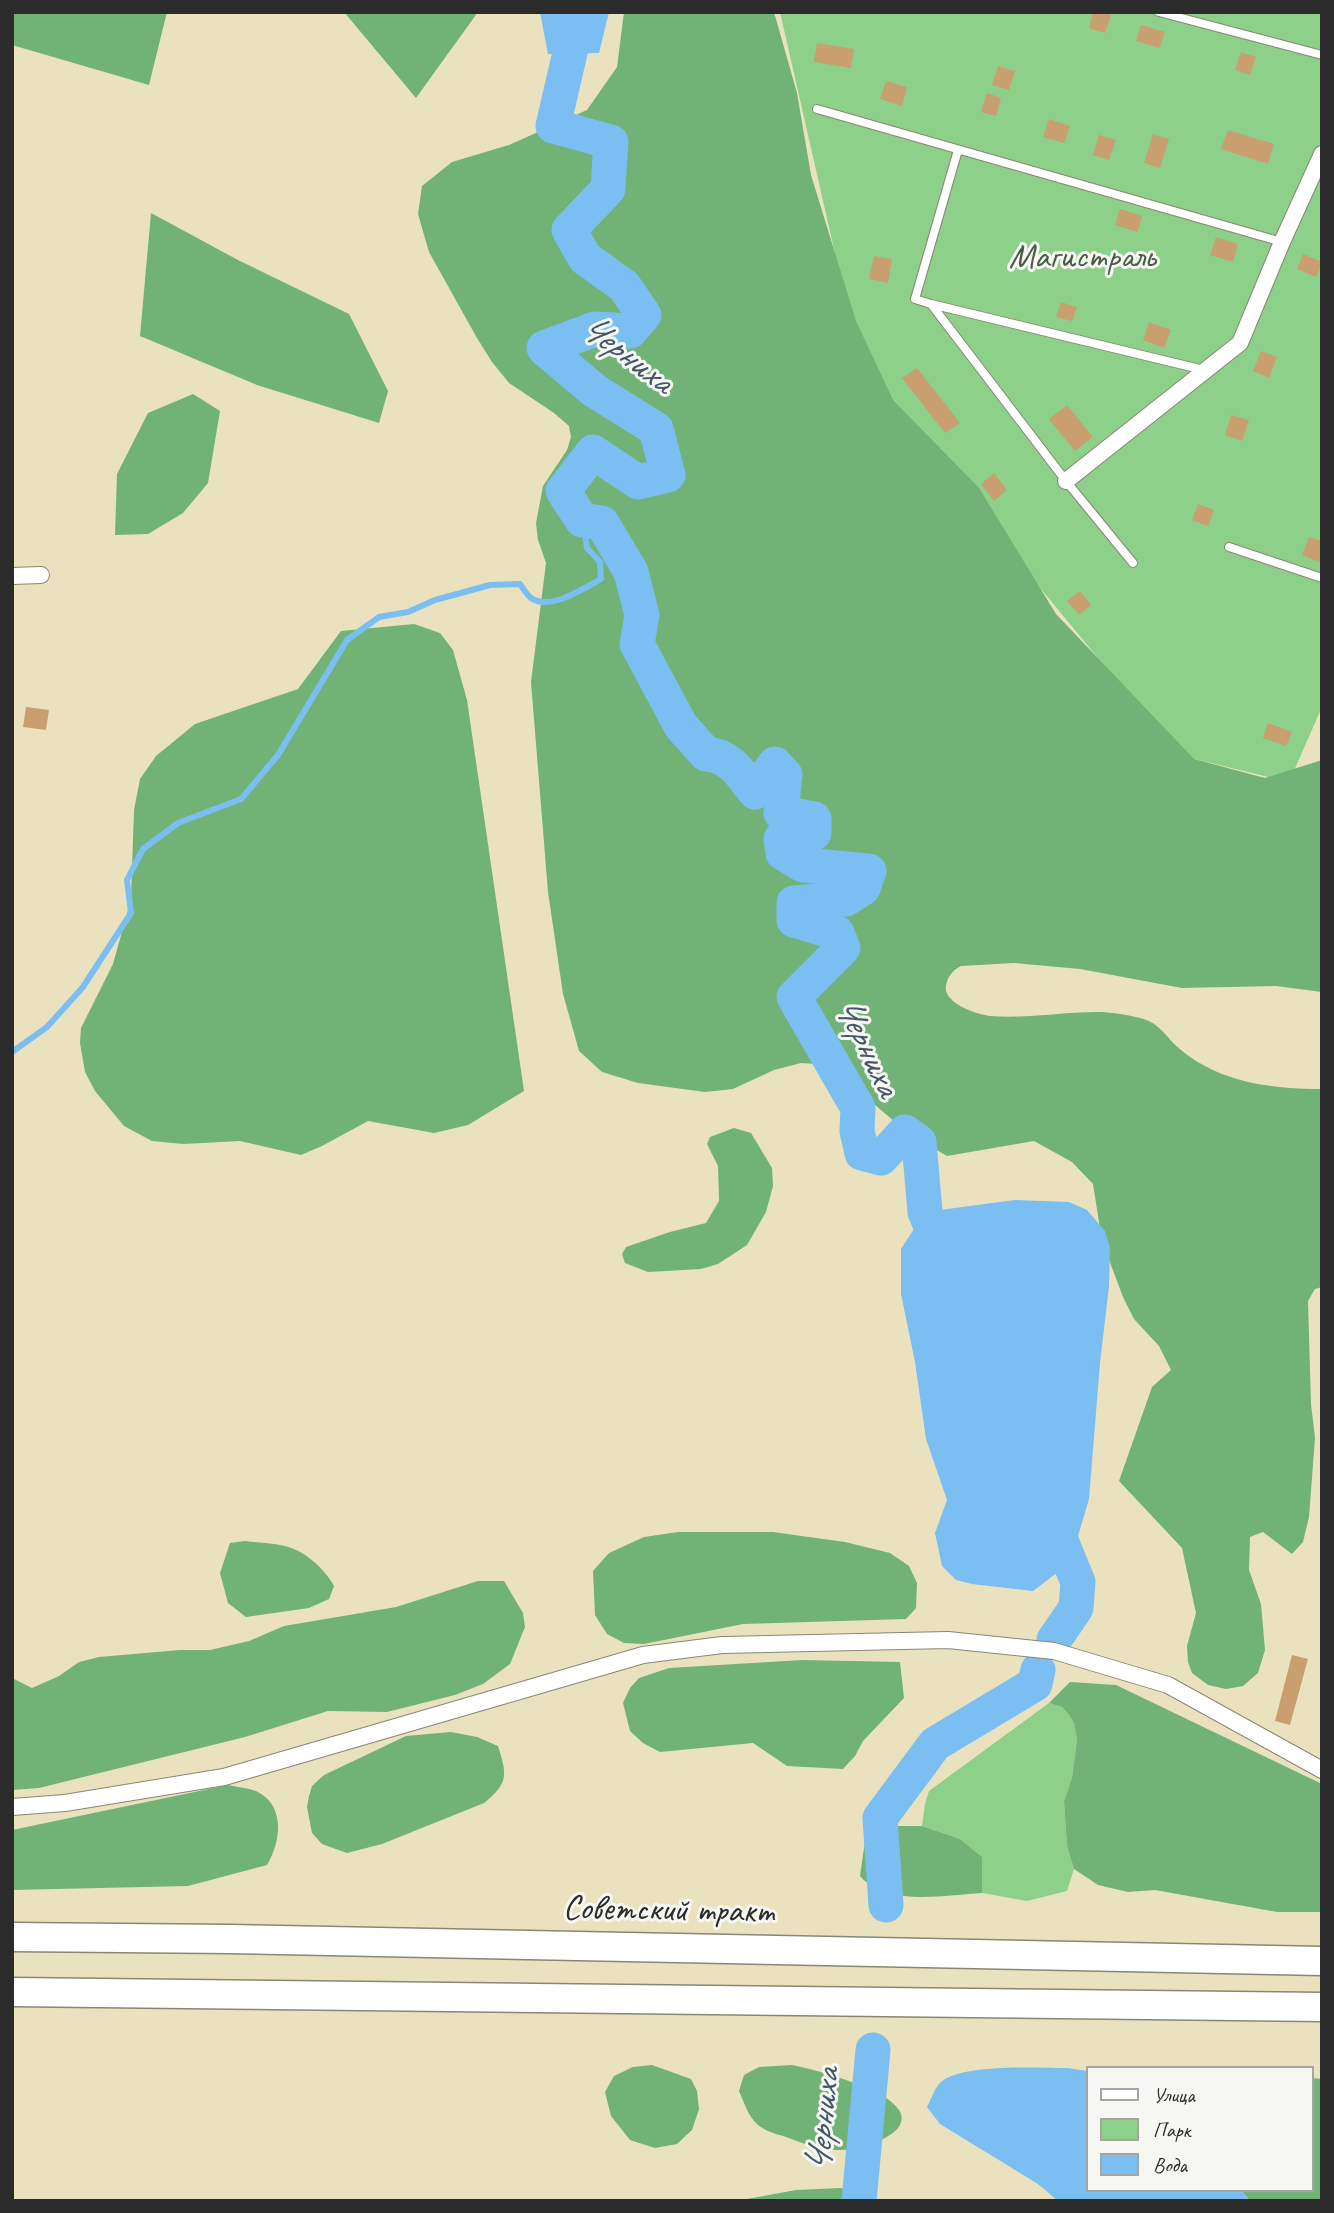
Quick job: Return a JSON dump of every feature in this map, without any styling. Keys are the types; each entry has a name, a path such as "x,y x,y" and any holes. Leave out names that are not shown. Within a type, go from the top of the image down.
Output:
{"highway":[{"name":"Советский тракт","path":"12,1937 244,1939 1322,1961"},
{"path":"12,1992 1322,2007"}],"street":[{"path":"1066,481 1240,343 1322,154"},
{"path":"12,576 41,575"},
{"path":"12,1807 65,1803 224,1777 643,1655 722,1645 948,1640 1054,1651 1168,1685 1322,1770"}],"lane":[{"path":"1159,12 1322,55"},
{"path":"817,109 1282,243"},
{"path":"958,150 915,299 1207,371"},
{"path":"931,304 1066,481 1133,563"},
{"path":"1229,547 1322,578"}],"green space":[{"path":"12,12 167,12 149,85 12,45"},
{"path":"344,12 478,12 416,98"},
{"path":"624,12 774,12 797,93 811,175 856,321 893,400 979,488 1056,614 1194,759 1265,778 1322,760 1322,992 1276,986 1182,988 1080,969 1014,963 961,966 951,974 946,986 946,992 955,1003 985,1015 1004,1017 1103,1012 1140,1018 1158,1027 1196,1061 1230,1077 1284,1088 1322,1089 1322,1287 1315,1289 1308,1301 1311,1404 1315,1438 1309,1517 1303,1542 1292,1554 1263,1532 1250,1537 1249,1570 1261,1604 1265,1650 1258,1673 1243,1686 1226,1689 1208,1685 1192,1673 1187,1646 1196,1613 1182,1548 1119,1481 1152,1387 1171,1370 1159,1346 1134,1319 1123,1297 1102,1241 1093,1184 1072,1162 1034,1141 947,1156 909,1134 874,1104 849,1074 830,1065 801,1063 774,1070 733,1089 705,1092 638,1083 602,1072 579,1051 563,994 548,892 531,682 546,563 538,540 536,523 543,486 567,450 571,437 569,426 509,383 492,362 429,252 418,214 422,186 452,162 509,145 587,110 617,67"},
{"name":"Магистраль","path":"780,12 1322,12 1322,707 1289,782 1178,755 862,372"},
{"path":"151,213 238,260 349,314 388,391 379,423 257,385 140,336"},
{"path":"193,394 220,411 208,483 183,513 148,534 115,535 117,474 148,413"},
{"path":"414,624 440,633 453,650 467,700 524,1091 468,1125 434,1133 368,1121 301,1155 240,1141 183,1144 152,1141 124,1126 95,1091 85,1072 80,1043 81,1028 113,964 131,899 134,810 140,779 156,756 195,724 298,689 341,631"},
{"path":"734,1128 751,1133 772,1168 773,1186 766,1212 747,1245 718,1264 701,1269 648,1272 625,1263 622,1254 626,1247 706,1223 719,1201 718,1166 707,1144 710,1137"},
{"path":"678,1532 773,1532 845,1542 890,1553 909,1566 917,1583 916,1608 906,1619 743,1624 644,1644 624,1643 607,1634 595,1615 593,1571 609,1553 644,1537"},
{"path":"245,1541 283,1546 306,1555 334,1586 329,1599 309,1608 246,1617 228,1603 220,1573 230,1543"},
{"path":"478,1581 504,1581 523,1613 525,1627 510,1664 483,1684 455,1695 387,1712 328,1711 245,1737 39,1788 12,1790 12,1678 32,1688 59,1676 79,1662 99,1657 210,1650 249,1641 284,1626 396,1607"},
{"path":"802,1660 900,1662 904,1698 863,1741 855,1756 843,1769 787,1766 753,1743 660,1752 643,1743 630,1731 623,1703 630,1688 639,1678 669,1668"},
{"path":"1070,1682 1116,1685 1322,1784 1322,1912 1277,1912 1155,1890 1128,1892 1098,1885 1074,1869 1067,1846 1064,1801 1072,1778 1077,1740 1074,1723 1069,1715 1062,1707 1049,1703"},
{"path":"1049,1703 1062,1707 1069,1715 1074,1723 1077,1740 1072,1778 1064,1801 1067,1846 1074,1869 1067,1891 1027,1901 982,1893 982,1857 960,1839 922,1826 929,1791"},
{"path":"451,1732 477,1737 498,1746 504,1778 498,1790 484,1803 382,1844 347,1853 322,1844 312,1833 307,1807 309,1796 312,1786 324,1775 406,1736"},
{"path":"228,1785 256,1791 272,1805 278,1835 267,1865 188,1886 12,1890 12,1830"},
{"path":"890,1826 922,1826 960,1839 982,1857 982,1893 934,1897 900,1896 871,1886 860,1876 865,1841 873,1831"},
{"path":"652,2065 691,2079 697,2091 699,2109 692,2130 677,2144 655,2148 630,2140 611,2116 605,2092 614,2076 633,2067"},
{"path":"792,2065 850,2081 880,2094 899,2110 902,2119 898,2127 880,2140 845,2150 811,2146 763,2129 751,2117 739,2091 744,2075 759,2067"},
{"path":"1313,2078 1322,2079 1322,2201 1250,2201 1243,2192 1313,2192"},
{"path":"840,2188 867,2194 879,2201 736,2201 796,2190"}],"water":[{"path":"540,12 609,12 599,53 548,54"},
{"path":"1015,1200 1069,1202 1087,1210 1105,1231 1110,1248 1109,1286 1089,1499 1070,1563 1033,1591 956,1580 942,1566 935,1533 947,1500 926,1439 915,1362 901,1294 901,1249 925,1212"},
{"path":"1020,2067 1086,2071 1086,2192 1243,2192 1250,2201 1058,2201 1038,2184 940,2124 927,2107 940,2083 950,2077 981,2069"}],"building":[{"path":"1093,12 1112,12 1105,33 1089,28"},
{"path":"1141,25 1165,32 1159,48 1136,41"},
{"path":"817,43 854,49 851,68 814,62"},
{"path":"1241,52 1256,57 1250,75 1235,70"},
{"path":"998,66 1015,71 1009,90 992,85"},
{"path":"886,81 907,87 902,106 880,99"},
{"path":"987,93 1001,98 996,116 981,112"},
{"path":"1049,119 1070,126 1064,143 1043,137"},
{"path":"1228,130 1274,144 1268,164 1221,149"},
{"path":"1153,134 1169,139 1160,168 1144,163"},
{"path":"1099,135 1116,140 1109,160 1093,155"},
{"path":"1120,209 1142,216 1138,232 1115,225"},
{"path":"1216,237 1238,244 1233,262 1210,255"},
{"path":"1303,254 1322,262 1316,277 1297,269"},
{"path":"874,256 892,259 888,283 869,279"},
{"path":"1061,302 1077,307 1072,321 1056,317"},
{"path":"1149,322 1171,330 1164,348 1143,340"},
{"path":"1261,351 1277,357 1269,378 1253,371"},
{"path":"917,368 960,423 945,433 902,378"},
{"path":"1067,405 1093,437 1075,451 1049,419"},
{"path":"1231,415 1249,420 1242,441 1225,435"},
{"path":"994,473 1007,490 994,501 981,484"},
{"path":"1198,504 1214,510 1208,526 1192,520"},
{"path":"1309,537 1322,541 1322,563 1302,555"},
{"path":"1080,591 1091,605 1079,615 1067,601"},
{"path":"26,707 49,710 46,730 23,727"},
{"path":"1268,723 1292,732 1286,746 1263,738"},
{"path":"1292,1655 1308,1659 1290,1725 1275,1721"}],"waterway":[{"name":"Черниха","path":"566,12 572,44 553,126 611,142 608,189 569,230 585,258 624,286 644,315 630,331 595,329 544,348 595,391 656,429 668,475 638,482 593,452 563,491 582,520 602,523 631,572 642,615 637,644 681,726 706,754 729,762 755,792 775,764 785,775 781,813 814,819 814,833 781,839 783,853 803,865 869,871 863,888 846,899 794,903 794,920 837,933 843,948 794,997 858,1108 857,1131 862,1153 881,1158 905,1132 919,1142 925,1212 942,1254"},
{"path":"12,1052 47,1027 83,987 131,913 127,880 143,849 178,823 241,799 278,755 347,640 379,617 408,612 435,600 490,585 520,584 530,597 547,602 576,593 601,579 600,562 587,548 582,520"},
{"name":"Черниха","path":"1052,1519 1078,1582 1076,1608 1054,1640"},
{"name":"Черниха","path":"886,1905 880,1818 935,1744 1035,1684 1038,1670"},
{"name":"Черниха","path":"859,2201 873,2050"}]}
